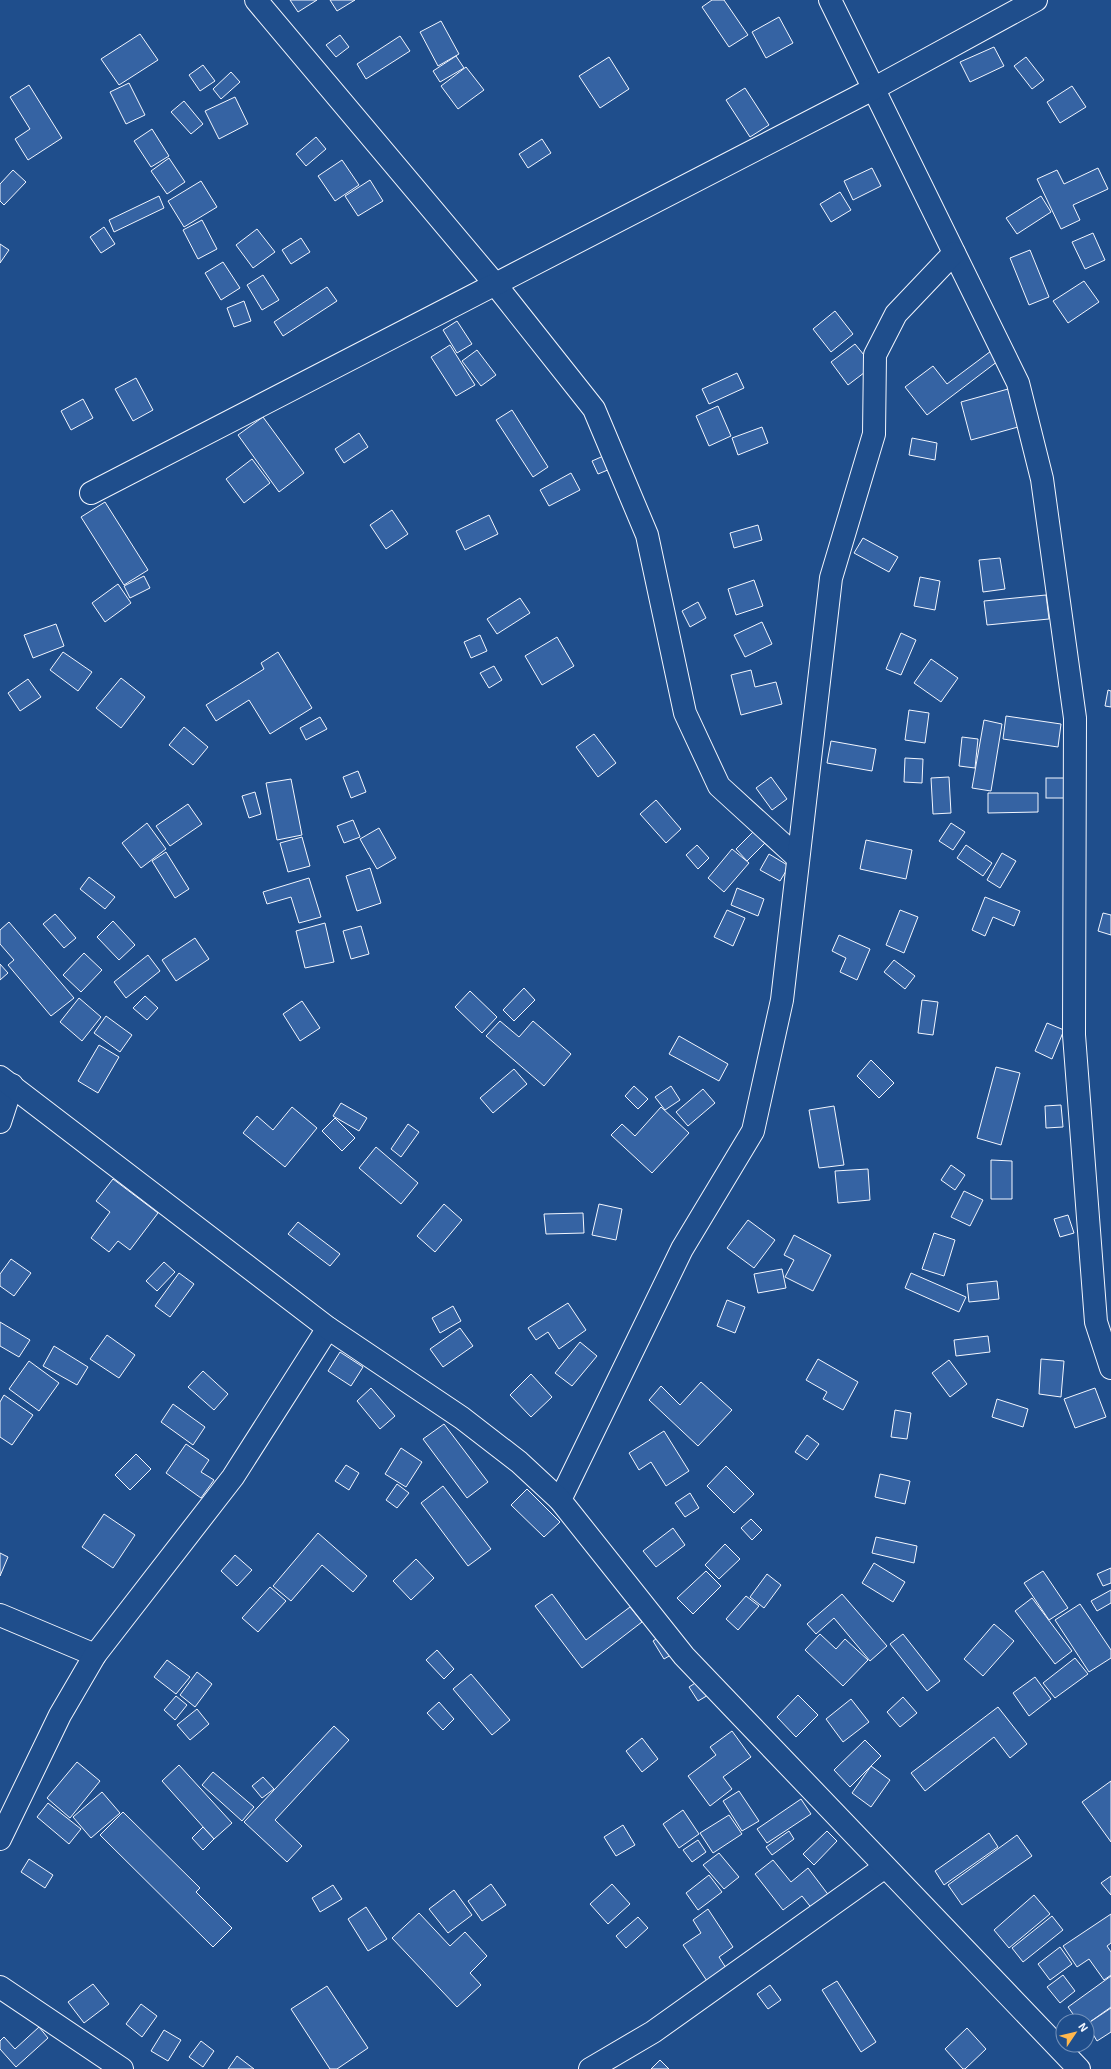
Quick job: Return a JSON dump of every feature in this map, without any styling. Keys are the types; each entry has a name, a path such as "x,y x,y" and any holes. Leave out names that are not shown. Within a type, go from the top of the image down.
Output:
{"street":[{"path":"256,0 495,284 594,409 647,535 685,713 719,786 798,858"},
{"path":"830,0 1018,383 1042,479 1075,718 1074,1035 1096,1322 1111,1368"},
{"path":"91,493 873,89 1036,0"},
{"path":"560,1500 682,1249 753,1131 782,1000 831,578 874,434 876,355 896,314 954,254"},
{"path":"0,1122 6,1081 328,1328 462,1418 519,1462 560,1500 684,1656 1079,2069"},
{"path":"0,1839 60,1715 95,1655 233,1477 328,1328"},
{"path":"0,1615 95,1655"},
{"path":"590,2069 653,2032 885,1867"},
{"path":"0,1987 122,2069"}],"building":[{"path":"290,0 317,0 298,12"},
{"path":"330,0 355,0 337,11"},
{"path":"712,0 724,0 748,35 729,47 702,7"},
{"path":"779,17 793,43 766,58 752,32"},
{"path":"441,21 459,54 438,66 420,32"},
{"path":"140,34 158,60 119,85 101,59"},
{"path":"340,35 349,47 336,57 326,45"},
{"path":"400,36 410,51 366,79 357,64"},
{"path":"994,47 1004,66 970,82 960,62"},
{"path":"456,56 464,68 440,82 433,71"},
{"path":"609,57 629,89 600,108 579,76"},
{"path":"1026,57 1044,80 1032,89 1014,66"},
{"path":"203,65 215,81 200,91 189,75"},
{"path":"466,67 484,90 458,109 441,86"},
{"path":"231,72 240,82 221,99 213,89"},
{"path":"129,83 145,115 126,124 110,92"},
{"path":"29,85 62,138 28,160 15,139 30,129 10,97"},
{"path":"1072,86 1086,107 1060,123 1047,102"},
{"path":"745,88 769,125 750,137 726,100"},
{"path":"235,97 248,124 219,139 205,111"},
{"path":"184,101 203,124 191,134 171,112"},
{"path":"152,129 169,156 151,167 134,141"},
{"path":"316,137 326,149 306,166 296,154"},
{"path":"542,139 551,153 528,168 519,154"},
{"path":"169,158 185,182 167,194 151,171"},
{"path":"342,160 359,185 335,201 318,176"},
{"path":"872,168 881,186 853,200 844,181"},
{"path":"1098,168 1108,189 1073,205 1080,220 1061,229 1037,179 1057,170 1064,184"},
{"path":"13,170 26,182 4,205 0,201 0,184"},
{"path":"370,180 383,201 358,216 345,196"},
{"path":"201,181 217,207 184,227 168,201"},
{"path":"840,192 851,210 831,222 820,204"},
{"path":"159,196 164,208 114,232 109,220"},
{"path":"1041,196 1051,212 1017,234 1006,218"},
{"path":"202,220 217,249 198,259 183,230"},
{"path":"104,227 115,244 101,253 90,237"},
{"path":"257,229 275,252 253,268 236,245"},
{"path":"1093,233 1105,260 1085,269 1072,242"},
{"path":"301,238 310,252 291,264 282,250"},
{"path":"0,244 9,250 0,263"},
{"path":"1030,250 1049,297 1029,305 1010,258"},
{"path":"223,262 240,288 221,300 205,273"},
{"path":"263,275 279,300 262,310 247,285"},
{"path":"1084,281 1099,302 1068,323 1053,301"},
{"path":"327,287 337,301 283,336 274,322"},
{"path":"244,301 251,321 234,327 227,308"},
{"path":"835,311 853,334 831,352 813,329"},
{"path":"457,321 472,344 457,353 443,330"},
{"path":"855,344 873,366 848,385 831,362"},
{"path":"450,345 475,385 456,396 431,357"},
{"path":"477,350 496,375 481,386 462,361"},
{"path":"991,351 998,361 927,415 905,387 933,366 947,384"},
{"path":"737,373 744,388 709,404 702,389"},
{"path":"136,378 153,410 133,421 115,389"},
{"path":"1008,389 1018,427 971,440 961,402"},
{"path":"83,399 93,418 71,430 61,411"},
{"path":"718,406 731,436 709,446 696,416"},
{"path":"512,410 548,467 533,477 496,420"},
{"path":"263,417 304,473 279,492 238,435"},
{"path":"762,427 768,443 738,455 732,438"},
{"path":"359,433 368,447 344,463 335,449"},
{"path":"912,438 937,443 935,460 909,455"},
{"path":"608,454 615,467 598,474 592,461"},
{"path":"252,459 270,483 244,503 226,479"},
{"path":"571,473 580,490 549,506 540,490"},
{"path":"105,502 148,570 124,585 81,517"},
{"path":"392,510 408,534 386,549 370,525"},
{"path":"489,515 498,534 465,550 456,531"},
{"path":"758,525 762,540 734,548 730,533"},
{"path":"863,538 898,557 889,572 854,553"},
{"path":"1000,558 1005,589 983,592 979,560"},
{"path":"144,576 150,588 130,598 124,586"},
{"path":"920,577 940,581 935,610 914,606"},
{"path":"754,580 763,606 736,615 728,589"},
{"path":"118,584 131,603 105,622 92,603"},
{"path":"1046,595 1049,619 987,625 984,601"},
{"path":"520,598 530,613 497,634 487,619"},
{"path":"698,602 706,618 690,627 682,611"},
{"path":"762,622 772,644 745,657 734,635"},
{"path":"56,624 64,646 33,658 24,635"},
{"path":"901,633 916,640 901,675 886,669"},
{"path":"480,635 487,651 471,658 464,642"},
{"path":"557,637 574,666 542,685 525,656"},
{"path":"63,652 92,672 78,691 50,670"},
{"path":"278,652 312,708 270,734 249,700 216,721 206,705 264,669 261,663"},
{"path":"931,659 958,678 941,702 914,683"},
{"path":"494,666 502,680 489,688 480,673"},
{"path":"751,670 755,687 776,682 782,704 741,715 731,675"},
{"path":"121,678 145,697 121,728 96,708"},
{"path":"28,679 41,697 20,711 8,693"},
{"path":"1108,690 1111,691 1111,707 1105,706"},
{"path":"909,710 929,713 925,743 905,740"},
{"path":"1006,716 1061,724 1058,747 1003,739"},
{"path":"320,717 327,729 306,740 300,728"},
{"path":"984,720 1002,724 991,791 972,788"},
{"path":"184,727 208,747 193,765 169,745"},
{"path":"594,734 616,763 598,777 576,747"},
{"path":"962,737 978,739 975,768 959,766"},
{"path":"831,741 876,749 872,771 827,763"},
{"path":"905,758 923,759 922,783 904,782"},
{"path":"358,771 366,792 351,798 343,777"},
{"path":"771,777 787,799 772,810 756,788"},
{"path":"949,777 951,813 933,814 931,778"},
{"path":"1046,778 1066,778 1066,798 1046,798"},
{"path":"291,779 302,835 277,840 266,783"},
{"path":"255,792 261,814 249,818 242,796"},
{"path":"988,793 1038,793 1038,812 988,813"},
{"path":"656,800 681,829 666,843 640,814"},
{"path":"188,804 202,824 170,846 156,826"},
{"path":"353,820 360,837 344,843 337,826"},
{"path":"147,823 166,849 141,868 122,843"},
{"path":"951,823 965,832 953,850 939,841"},
{"path":"758,827 770,838 747,861 736,849"},
{"path":"379,828 396,858 377,869 360,839"},
{"path":"302,837 310,866 288,872 280,843"},
{"path":"866,840 912,850 906,879 860,869"},
{"path":"697,845 709,858 698,869 686,855"},
{"path":"966,845 992,863 983,876 957,858"},
{"path":"732,849 749,863 724,892 708,878"},
{"path":"166,852 189,889 175,898 152,861"},
{"path":"1002,853 1016,861 1000,888 987,880"},
{"path":"769,854 789,866 780,881 760,870"},
{"path":"370,868 381,903 357,911 346,876"},
{"path":"89,877 115,897 105,909 80,889"},
{"path":"309,878 321,917 299,923 291,897 267,904 263,892"},
{"path":"737,888 764,899 758,916 731,905"},
{"path":"985,897 1020,911 1014,926 993,917 985,936 972,930"},
{"path":"727,910 745,918 733,946 714,937"},
{"path":"900,910 918,917 904,953 886,945"},
{"path":"1103,913 1111,915 1111,935 1098,931"},
{"path":"55,914 76,938 64,948 43,924"},
{"path":"113,921 135,945 119,960 97,937"},
{"path":"9,922 74,998 51,1016 8,965 14,960 0,944 0,930"},
{"path":"325,923 334,962 305,968 296,931"},
{"path":"361,926 369,954 351,959 343,931"},
{"path":"839,935 870,949 857,980 840,972 846,958 832,951"},
{"path":"195,938 209,959 176,981 162,960"},
{"path":"84,953 102,970 81,992 63,975"},
{"path":"148,955 160,971 126,998 114,982"},
{"path":"894,960 915,976 905,989 884,972"},
{"path":"0,964 8,973 0,980"},
{"path":"524,988 535,1000 514,1021 503,1010"},
{"path":"470,991 497,1017 482,1033 455,1007"},
{"path":"145,996 158,1008 147,1020 133,1008"},
{"path":"79,998 101,1017 82,1041 60,1022"},
{"path":"922,1000 938,1002 933,1035 918,1033"},
{"path":"302,1001 320,1028 300,1041 283,1014"},
{"path":"106,1016 132,1035 120,1052 94,1033"},
{"path":"500,1021 519,1037 533,1021 571,1054 544,1086 486,1036"},
{"path":"1047,1023 1064,1030 1052,1059 1035,1051"},
{"path":"679,1036 728,1064 719,1081 669,1054"},
{"path":"99,1045 119,1057 98,1093 78,1081"},
{"path":"871,1060 894,1083 879,1098 857,1076"},
{"path":"996,1067 1020,1073 1001,1145 977,1138"},
{"path":"514,1069 527,1084 493,1113 480,1098"},
{"path":"634,1086 648,1099 638,1109 625,1096"},
{"path":"671,1086 680,1100 665,1110 655,1097"},
{"path":"703,1089 715,1103 688,1126 676,1112"},
{"path":"341,1103 367,1118 359,1131 333,1116"},
{"path":"1061,1105 1063,1127 1046,1128 1045,1106"},
{"path":"834,1106 844,1165 819,1168 809,1110"},
{"path":"292,1107 317,1128 285,1167 243,1133 257,1116 273,1130"},
{"path":"661,1107 689,1133 652,1173 611,1135 622,1124 635,1136"},
{"path":"335,1118 355,1138 342,1151 322,1131"},
{"path":"408,1124 419,1132 401,1157 391,1149"},
{"path":"376,1147 418,1183 401,1204 359,1168"},
{"path":"991,1160 1012,1161 1012,1199 991,1199"},
{"path":"951,1165 965,1175 955,1190 941,1180"},
{"path":"868,1169 870,1200 838,1203 835,1171"},
{"path":"113,1179 158,1213 130,1250 118,1241 109,1252 91,1238 110,1212 96,1201"},
{"path":"964,1191 983,1200 970,1226 951,1217"},
{"path":"444,1204 462,1220 435,1252 417,1236"},
{"path":"599,1204 622,1209 616,1240 592,1235"},
{"path":"583,1213 584,1233 546,1234 544,1214"},
{"path":"1068,1215 1074,1233 1060,1237 1054,1219"},
{"path":"748,1220 775,1240 754,1268 727,1248"},
{"path":"298,1222 340,1254 330,1266 288,1234"},
{"path":"934,1233 955,1240 944,1276 922,1269"},
{"path":"794,1235 831,1255 813,1291 785,1277 794,1260 784,1255"},
{"path":"11,1259 31,1273 14,1296 0,1286 0,1274"},
{"path":"164,1262 175,1272 157,1291 146,1281"},
{"path":"782,1269 786,1288 758,1293 754,1274"},
{"path":"179,1273 194,1284 170,1317 155,1306"},
{"path":"911,1273 966,1297 959,1312 905,1288"},
{"path":"997,1281 999,1299 969,1302 967,1284"},
{"path":"727,1300 745,1307 735,1333 717,1326"},
{"path":"568,1303 586,1330 559,1349 548,1332 536,1340 528,1328"},
{"path":"453,1306 461,1321 440,1333 432,1318"},
{"path":"0,1322 30,1340 19,1357 0,1346"},
{"path":"460,1328 473,1346 443,1367 430,1349"},
{"path":"107,1335 135,1355 119,1378 90,1359"},
{"path":"988,1336 990,1352 956,1356 954,1340"},
{"path":"580,1342 597,1356 572,1386 555,1373"},
{"path":"54,1346 88,1367 77,1385 43,1366"},
{"path":"340,1352 363,1367 351,1386 328,1371"},
{"path":"818,1359 858,1382 843,1410 823,1399 827,1392 806,1380"},
{"path":"1041,1359 1064,1361 1061,1397 1039,1394"},
{"path":"949,1360 967,1384 950,1397 932,1373"},
{"path":"29,1361 59,1383 39,1411 9,1389"},
{"path":"203,1371 228,1394 214,1410 188,1387"},
{"path":"531,1374 552,1397 531,1417 510,1395"},
{"path":"701,1382 732,1410 698,1446 649,1400 661,1386 680,1405"},
{"path":"371,1388 395,1416 380,1429 357,1401"},
{"path":"1095,1388 1106,1417 1075,1428 1064,1399"},
{"path":"4,1395 33,1415 12,1445 0,1437 0,1402"},
{"path":"997,1399 1028,1409 1023,1427 992,1417"},
{"path":"173,1404 205,1427 193,1445 161,1422"},
{"path":"895,1410 911,1413 907,1439 891,1437"},
{"path":"444,1424 488,1482 467,1498 423,1439"},
{"path":"664,1431 689,1471 666,1486 651,1462 639,1470 629,1453"},
{"path":"807,1435 819,1444 807,1460 795,1452"},
{"path":"186,1444 209,1460 201,1472 214,1480 201,1498 166,1473"},
{"path":"401,1448 422,1462 406,1487 385,1474"},
{"path":"136,1454 151,1469 130,1490 115,1475"},
{"path":"346,1465 359,1473 349,1490 335,1481"},
{"path":"726,1466 754,1494 734,1513 707,1486"},
{"path":"880,1474 910,1481 905,1504 875,1497"},
{"path":"397,1484 409,1493 397,1508 386,1500"},
{"path":"443,1486 491,1549 468,1566 421,1503"},
{"path":"527,1489 560,1522 544,1537 511,1505"},
{"path":"690,1493 699,1508 685,1517 675,1503"},
{"path":"104,1514 135,1535 113,1568 82,1547"},
{"path":"751,1519 762,1530 752,1540 741,1528"},
{"path":"673,1528 685,1545 656,1567 643,1551"},
{"path":"318,1533 367,1576 353,1592 322,1565 291,1601 273,1586"},
{"path":"876,1537 917,1546 914,1563 872,1553"},
{"path":"725,1544 740,1559 719,1579 705,1565"},
{"path":"0,1553 8,1557 0,1576"},
{"path":"235,1555 252,1570 237,1586 221,1571"},
{"path":"416,1559 434,1578 411,1600 393,1581"},
{"path":"874,1563 905,1582 893,1602 862,1583"},
{"path":"1111,1568 1111,1583 1103,1586 1097,1574"},
{"path":"706,1571 721,1586 693,1614 677,1598"},
{"path":"1043,1571 1068,1608 1049,1620 1024,1583"},
{"path":"767,1574 781,1585 764,1608 750,1597"},
{"path":"270,1587 286,1601 258,1632 242,1618"},
{"path":"1111,1590 1111,1603 1097,1611 1091,1601"},
{"path":"552,1594 586,1640 630,1607 642,1622 582,1668 535,1606"},
{"path":"842,1594 887,1646 870,1661 834,1618 816,1634 807,1624"},
{"path":"746,1596 759,1606 738,1630 726,1619"},
{"path":"1032,1598 1072,1651 1055,1664 1015,1611"},
{"path":"1080,1604 1111,1650 1111,1658 1089,1672 1055,1620"},
{"path":"994,1624 1014,1641 983,1676 964,1659"},
{"path":"665,1633 676,1652 664,1659 653,1641"},
{"path":"820,1634 836,1649 845,1639 868,1660 843,1686 805,1650"},
{"path":"903,1634 940,1681 927,1691 890,1644"},
{"path":"437,1650 454,1669 444,1679 426,1660"},
{"path":"1075,1658 1088,1674 1055,1698 1043,1683"},
{"path":"167,1660 190,1677 176,1694 154,1677"},
{"path":"197,1672 212,1684 195,1707 180,1695"},
{"path":"471,1674 510,1720 492,1735 453,1689"},
{"path":"1035,1677 1051,1699 1029,1716 1013,1693"},
{"path":"700,1680 710,1694 698,1701 689,1687"},
{"path":"798,1695 818,1715 796,1737 777,1717"},
{"path":"176,1696 187,1705 175,1720 164,1710"},
{"path":"903,1697 917,1713 900,1727 887,1712"},
{"path":"851,1699 869,1722 843,1742 826,1719"},
{"path":"439,1702 454,1719 443,1730 427,1713"},
{"path":"998,1707 1027,1744 1010,1758 994,1737 925,1791 911,1773"},
{"path":"197,1709 209,1724 190,1740 177,1725"},
{"path":"334,1726 349,1740 275,1820 302,1846 287,1862 244,1822"},
{"path":"732,1731 751,1757 723,1777 732,1789 710,1806 688,1776 716,1755 710,1747"},
{"path":"642,1738 658,1759 642,1772 626,1751"},
{"path":"865,1740 881,1756 850,1787 834,1770"},
{"path":"77,1762 100,1781 70,1818 47,1798"},
{"path":"179,1765 232,1823 214,1839 162,1781"},
{"path":"871,1766 890,1780 871,1807 852,1793"},
{"path":"213,1772 254,1807 242,1821 202,1785"},
{"path":"263,1777 274,1789 262,1798 252,1786"},
{"path":"1111,1781 1111,1842 1082,1802"},
{"path":"739,1791 759,1821 742,1831 723,1801"},
{"path":"102,1792 120,1813 91,1838 73,1817"},
{"path":"801,1799 811,1814 767,1843 757,1829"},
{"path":"48,1803 81,1829 69,1844 37,1817"},
{"path":"683,1810 699,1834 679,1848 663,1824"},
{"path":"123,1812 200,1888 196,1892 232,1928 213,1947 100,1835"},
{"path":"729,1815 742,1834 713,1853 700,1833"},
{"path":"623,1825 635,1845 616,1856 604,1837"},
{"path":"203,1827 214,1839 203,1850 192,1838"},
{"path":"789,1831 794,1839 772,1855 766,1847"},
{"path":"827,1831 837,1841 814,1865 803,1854"},
{"path":"989,1833 998,1847 944,1885 935,1871"},
{"path":"1017,1835 1032,1856 962,1905 948,1885"},
{"path":"698,1840 706,1852 692,1862 683,1850"},
{"path":"719,1853 739,1877 724,1889 703,1865"},
{"path":"29,1859 53,1875 45,1888 21,1872"},
{"path":"773,1860 791,1882 808,1868 830,1897 813,1910 802,1896 783,1910 755,1874"},
{"path":"709,1875 722,1892 698,1910 686,1893"},
{"path":"1111,1876 1111,1895 1101,1883"},
{"path":"491,1884 506,1905 482,1921 468,1901"},
{"path":"612,1884 630,1904 608,1924 590,1904"},
{"path":"333,1885 342,1899 320,1912 312,1898"},
{"path":"454,1890 472,1915 448,1933 429,1909"},
{"path":"1034,1895 1050,1914 1009,1948 994,1930"},
{"path":"366,1907 387,1939 368,1951 348,1919"},
{"path":"708,1909 733,1947 719,1957 726,1968 707,1981 683,1945 701,1933 693,1920"},
{"path":"419,1913 450,1946 465,1932 487,1956 470,1973 481,1985 457,2007 392,1938"},
{"path":"1111,1914 1111,1943 1107,1946 1111,1952 1111,1975 1104,1980 1089,1959 1077,1967 1063,1946"},
{"path":"1052,1916 1063,1930 1023,1962 1012,1948"},
{"path":"638,1917 648,1928 626,1948 616,1936"},
{"path":"1060,1947 1072,1964 1050,1980 1038,1964"},
{"path":"1063,1975 1075,1991 1060,2003 1047,1987"},
{"path":"1111,1976 1111,2007 1095,2018 1095,2013 1072,2013 1068,2007"},
{"path":"837,1981 876,2042 861,2052 822,1990"},
{"path":"93,1984 109,2004 84,2023 68,2002"},
{"path":"770,1985 781,2000 768,2009 757,1994"},
{"path":"327,1986 368,2048 337,2069 330,2069 291,2009"},
{"path":"141,2004 157,2016 142,2037 126,2024"},
{"path":"1111,2008 1111,2032 1097,2041 1095,2038 1095,2019"},
{"path":"39,2027 48,2038 16,2067 0,2049 0,2041 4,2037 15,2049"},
{"path":"967,2028 986,2049 965,2069 963,2069 945,2049"},
{"path":"164,2030 181,2040 168,2061 151,2051"},
{"path":"201,2041 214,2051 203,2067 189,2057"},
{"path":"237,2056 254,2069 228,2069"},
{"path":"660,2060 669,2069 651,2069"}]}
